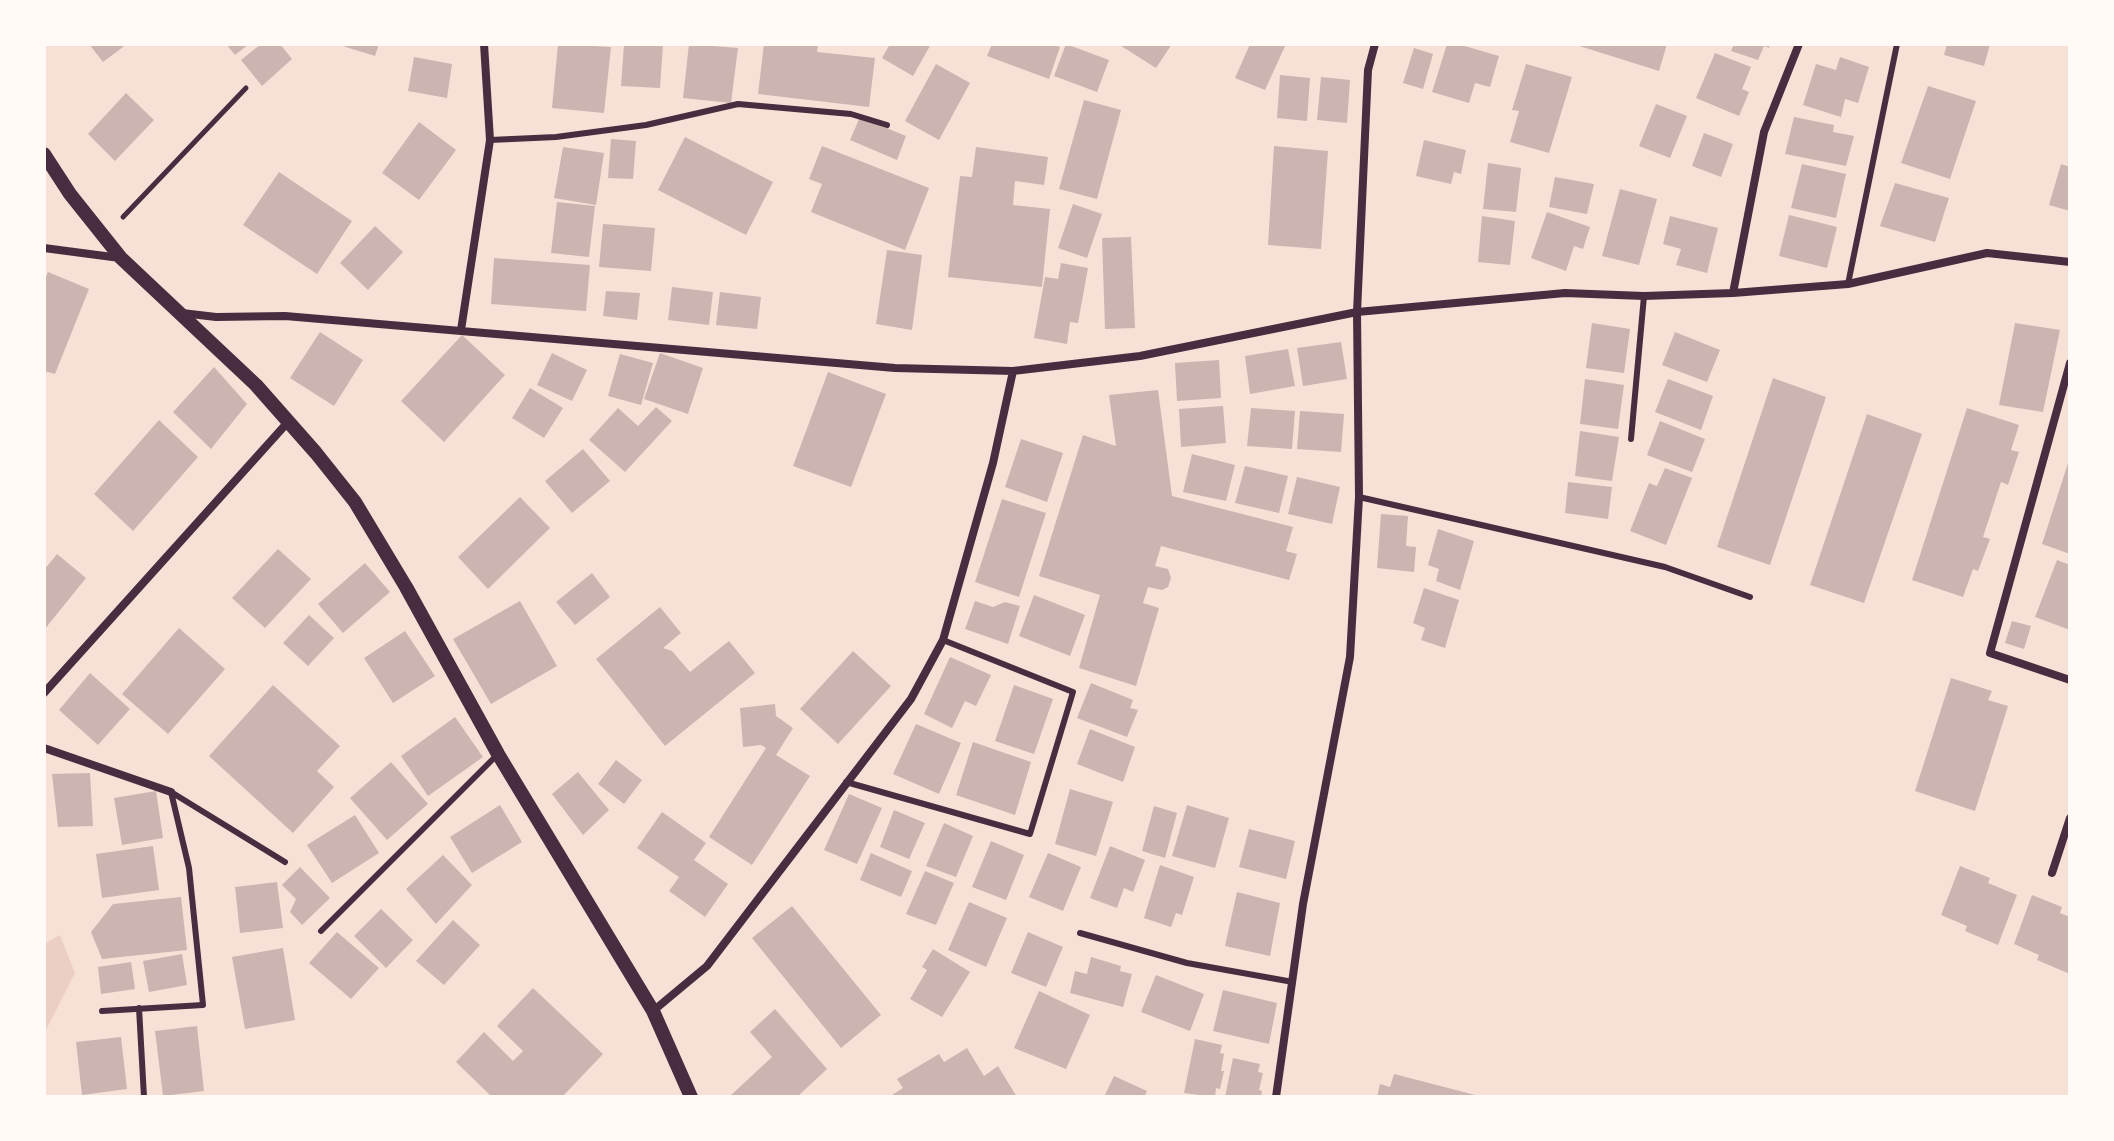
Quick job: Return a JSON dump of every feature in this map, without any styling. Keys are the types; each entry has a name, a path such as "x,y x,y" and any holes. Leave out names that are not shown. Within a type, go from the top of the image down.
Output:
{"street":[{"path":"461,330 490,140 484,44"},
{"path":"1276,1097 1303,904 1350,657 1359,497 1357,312 1368,70 1375,44"},
{"path":"1733,293 1764,132 1799,44"},
{"path":"44,154 121,258 256,385 355,502 406,587 498,754 653,1011 691,1097"},
{"path":"44,248 121,258"},
{"path":"182,313 216,317 285,316 895,368 1013,371 1140,356 1357,312 1565,293 1644,296 1848,284 1987,253 2070,262"},
{"path":"2070,363 1990,653 2070,680"},
{"path":"653,1011 707,966 911,699 943,640 993,463 1013,371"},
{"path":"44,693 288,422"},
{"path":"44,748 171,792"},
{"path":"2052,873 2070,818"}],"lane":[{"path":"1848,284 1897,44"},
{"path":"490,140 556,137 646,125 738,104 851,114 887,125"},
{"path":"1631,439 1644,296"},
{"path":"1359,497 1665,567 1750,597"},
{"path":"846,782 1030,834 1073,692 943,640"},
{"path":"321,931 498,754"},
{"path":"171,792 285,862"},
{"path":"102,1011 203,1005 189,868 171,792"},
{"path":"1080,933 1187,963 1293,982"},
{"path":"139,1008 144,1097"}],"path":[{"path":"103,237 246,88"}],"shaded area":[{"path":"60,935 75,973 44,1034 44,944"}],"building":[{"path":"89,44 127,44 103,62"},
{"path":"226,44 249,44 235,55"},
{"path":"261,44 280,44 292,59 262,86 241,60"},
{"path":"336,44 379,44 375,56"},
{"path":"558,44 611,47 604,113 552,108"},
{"path":"624,44 663,44 660,88 621,86"},
{"path":"689,44 738,48 731,103 683,98"},
{"path":"764,44 818,44 817,52 875,58 869,107 758,94"},
{"path":"890,44 931,44 913,76 882,58"},
{"path":"992,44 1051,44 1060,47 1049,79 987,56"},
{"path":"1066,44 1109,60 1097,92 1054,76"},
{"path":"1118,44 1172,44 1156,68"},
{"path":"1250,44 1286,44 1265,90 1235,78"},
{"path":"1447,44 1458,44 1499,56 1490,87 1475,83 1469,103 1432,92"},
{"path":"1573,44 1667,44 1659,71"},
{"path":"1734,44 1770,44 1769,48 1764,46 1758,60 1731,51"},
{"path":"1947,44 1990,44 1984,66 1944,55"},
{"path":"1414,48 1433,54 1423,89 1403,83"},
{"path":"1715,53 1751,67 1742,89 1749,92 1739,116 1696,98"},
{"path":"414,57 452,64 447,98 408,91"},
{"path":"1840,57 1869,67 1858,103 1845,99 1841,117 1803,105 1816,64 1836,70"},
{"path":"936,64 970,83 939,140 905,121"},
{"path":"1526,64 1572,77 1549,153 1510,142 1519,111 1512,110"},
{"path":"1280,75 1310,78 1307,121 1277,118"},
{"path":"1321,77 1350,80 1347,123 1317,120"},
{"path":"1928,86 1976,101 1950,179 1901,163"},
{"path":"126,93 154,120 115,161 88,134"},
{"path":"1084,100 1121,110 1097,199 1059,189"},
{"path":"1656,104 1687,116 1670,158 1639,146"},
{"path":"860,117 906,136 897,160 850,140"},
{"path":"1794,117 1834,125 1833,132 1854,136 1846,166 1785,154"},
{"path":"419,122 456,150 419,200 382,173"},
{"path":"1704,133 1733,144 1721,177 1692,166"},
{"path":"685,137 773,182 746,235 658,190"},
{"path":"611,139 636,141 633,179 608,178"},
{"path":"1424,140 1466,150 1461,174 1454,172 1451,184 1416,176"},
{"path":"822,146 929,188 905,250 811,212 822,184 809,179"},
{"path":"1274,146 1328,151 1321,249 1268,245"},
{"path":"563,147 604,153 596,205 554,198"},
{"path":"976,147 1048,157 1044,185 1015,181 1013,205 1050,209 1042,287 948,277 960,176 972,177"},
{"path":"1488,163 1521,168 1516,212 1483,209"},
{"path":"1802,164 1846,174 1836,218 1791,208"},
{"path":"2061,164 2070,167 2070,211 2049,205"},
{"path":"279,172 352,221 317,274 243,225"},
{"path":"1555,177 1594,184 1587,214 1549,207"},
{"path":"1895,183 1949,198 1935,242 1880,226"},
{"path":"1620,189 1657,199 1639,265 1602,256"},
{"path":"557,202 595,206 589,257 551,253"},
{"path":"1073,204 1102,214 1087,258 1058,248"},
{"path":"1547,212 1590,227 1583,249 1574,246 1566,271 1531,258"},
{"path":"1789,215 1837,227 1827,268 1779,256"},
{"path":"1482,216 1515,221 1510,265 1478,262"},
{"path":"1670,216 1718,228 1707,273 1676,265 1681,249 1663,244"},
{"path":"603,224 655,228 651,271 599,267"},
{"path":"375,226 403,252 368,290 340,263"},
{"path":"1131,237 1135,328 1105,329 1102,238"},
{"path":"887,250 922,255 912,330 876,324"},
{"path":"494,258 590,265 586,311 491,304"},
{"path":"1061,263 1088,268 1078,323 1070,322 1067,344 1034,338 1045,277 1058,279"},
{"path":"48,272 89,289 55,374 44,371 44,282"},
{"path":"672,287 713,292 709,325 668,320"},
{"path":"606,291 640,293 637,320 603,316"},
{"path":"720,292 761,297 757,329 716,325"},
{"path":"1592,323 1630,329 1624,373 1586,368"},
{"path":"2015,323 2060,330 2043,412 1999,405"},
{"path":"320,332 363,360 334,406 290,378"},
{"path":"1675,332 1720,350 1707,382 1662,365"},
{"path":"462,335 505,375 444,442 401,401"},
{"path":"1341,342 1347,379 1303,386 1297,348"},
{"path":"1288,349 1295,386 1250,394 1245,356"},
{"path":"552,353 587,370 572,401 537,385"},
{"path":"660,353 703,368 688,414 644,399"},
{"path":"620,354 653,363 641,405 608,396"},
{"path":"1219,360 1221,398 1177,401 1175,363"},
{"path":"214,367 247,404 211,449 173,412"},
{"path":"828,372 886,394 851,487 793,466"},
{"path":"1773,378 1826,397 1770,565 1717,547"},
{"path":"1585,379 1624,385 1618,429 1580,424"},
{"path":"1668,379 1713,396 1701,430 1655,412"},
{"path":"530,388 563,408 544,438 512,418"},
{"path":"1158,390 1172,496 1293,527 1286,551 1297,554 1289,580 1161,546 1155,566 1168,569 1171,578 1168,587 1162,590 1148,587 1143,603 1159,608 1136,686 1079,668 1100,595 1039,576 1083,435 1116,446 1109,395"},
{"path":"1223,406 1226,443 1181,447 1179,409"},
{"path":"656,407 672,421 625,472 589,440 618,408 638,426"},
{"path":"1251,408 1295,411 1292,449 1247,446"},
{"path":"1967,408 2019,425 2011,450 2019,452 2008,485 2001,482 1983,537 1990,539 1978,571 1973,569 1963,597 1912,580"},
{"path":"1300,411 1344,414 1341,452 1297,449"},
{"path":"1867,414 1922,434 1864,603 1810,585"},
{"path":"159,420 198,457 133,531 94,494"},
{"path":"1660,421 1705,439 1692,472 1647,455"},
{"path":"1580,431 1619,437 1612,481 1575,476"},
{"path":"1021,439 1063,453 1047,502 1005,487"},
{"path":"583,449 610,481 572,513 545,481"},
{"path":"1192,454 1235,465 1226,501 1183,492"},
{"path":"2070,460 2070,554 2042,544"},
{"path":"1245,466 1288,476 1279,513 1235,503"},
{"path":"1665,468 1692,478 1666,545 1630,531 1649,483 1657,486"},
{"path":"1297,477 1340,487 1332,524 1288,514"},
{"path":"1568,482 1612,487 1608,519 1565,513"},
{"path":"520,497 550,528 488,589 458,557"},
{"path":"1002,499 1046,513 1019,597 975,582"},
{"path":"1381,514 1408,516 1406,546 1416,547 1414,572 1377,568"},
{"path":"1438,529 1474,541 1460,590 1436,581 1439,569 1428,565"},
{"path":"278,549 311,579 265,628 232,598"},
{"path":"57,554 86,578 44,630 44,570"},
{"path":"2057,560 2070,565 2070,630 2035,617"},
{"path":"365,563 390,592 343,633 318,604"},
{"path":"592,573 610,597 575,625 556,602"},
{"path":"1424,588 1459,600 1445,648 1421,640 1425,628 1413,623"},
{"path":"1034,595 1085,615 1070,656 1019,636"},
{"path":"520,601 557,666 491,704 453,639"},
{"path":"975,601 993,607 1005,602 1020,606 1008,644 965,629"},
{"path":"660,607 681,633 663,648 672,651 690,672 729,641 755,673 665,746 596,659"},
{"path":"309,615 334,638 308,666 283,643"},
{"path":"2012,621 2031,626 2024,649 2005,643"},
{"path":"179,628 225,669 168,734 122,694"},
{"path":"405,631 435,676 393,703 364,658"},
{"path":"853,651 891,686 838,744 800,709"},
{"path":"950,657 991,675 976,706 965,701 952,728 924,714"},
{"path":"90,673 130,709 98,745 59,710"},
{"path":"1951,678 1992,691 1988,700 2008,706 1975,811 1915,791"},
{"path":"1091,683 1133,700 1130,708 1138,710 1127,737 1077,718"},
{"path":"273,685 340,746 317,771 334,787 293,833 209,756"},
{"path":"1014,685 1053,699 1034,754 995,741"},
{"path":"775,704 776,716 793,728 776,755 810,776 752,865 709,837 766,748 761,745 743,747 740,708"},
{"path":"455,717 483,757 428,796 401,756"},
{"path":"916,724 961,743 939,794 893,774"},
{"path":"1090,729 1135,747 1123,782 1077,764"},
{"path":"973,742 1031,762 1015,815 956,795"},
{"path":"616,760 642,780 624,804 598,784"},
{"path":"391,762 428,804 387,840 350,798"},
{"path":"578,772 609,810 583,835 552,794"},
{"path":"90,773 93,826 58,827 52,774"},
{"path":"1070,789 1113,802 1096,856 1055,844"},
{"path":"156,791 163,838 122,845 114,798"},
{"path":"849,794 882,808 857,864 824,850"},
{"path":"500,805 522,842 472,873 450,837"},
{"path":"1187,805 1229,818 1215,868 1172,856"},
{"path":"1154,806 1177,813 1165,858 1142,851"},
{"path":"894,810 925,823 909,859 880,847"},
{"path":"662,812 706,843 694,860 728,884 705,917 669,891 679,877 637,848"},
{"path":"355,815 379,853 332,883 307,845"},
{"path":"944,823 973,836 956,877 926,866"},
{"path":"1249,829 1295,841 1286,879 1239,867"},
{"path":"991,841 1024,855 1006,900 972,887"},
{"path":"153,846 159,890 102,898 96,854"},
{"path":"1110,846 1145,860 1133,892 1124,888 1117,908 1090,898"},
{"path":"871,853 912,871 901,897 860,880"},
{"path":"1048,853 1081,867 1063,911 1029,897"},
{"path":"443,855 472,885 436,924 406,889"},
{"path":"1160,865 1194,877 1182,915 1176,913 1171,927 1144,918"},
{"path":"1960,866 1990,878 1988,883 2017,895 1998,945 1965,931 1967,926 1941,915"},
{"path":"300,867 330,898 302,925 290,912 296,899 282,885"},
{"path":"925,871 954,883 936,925 906,914"},
{"path":"277,882 283,928 240,933 235,887"},
{"path":"1237,892 1280,903 1270,956 1225,946"},
{"path":"2032,895 2062,907 2060,913 2070,917 2070,974 2037,960 2039,955 2014,944"},
{"path":"181,897 187,950 102,959 91,932 113,904"},
{"path":"969,902 1007,918 986,967 948,950"},
{"path":"792,906 881,1015 841,1048 752,938"},
{"path":"381,909 413,940 386,968 354,936"},
{"path":"453,920 480,945 444,985 416,961"},
{"path":"337,932 379,968 351,999 309,963"},
{"path":"1028,932 1063,947 1046,987 1011,973"},
{"path":"283,948 295,1020 245,1029 232,957"},
{"path":"933,949 970,972 942,1017 910,999 927,970 922,967"},
{"path":"182,954 187,985 149,992 143,961"},
{"path":"1091,957 1121,966 1120,971 1132,974 1123,1007 1070,993 1075,971 1087,974"},
{"path":"131,962 135,989 101,994 98,967"},
{"path":"1156,975 1204,994 1190,1031 1141,1012"},
{"path":"533,988 603,1054 562,1097 492,1097 456,1062 484,1032 513,1061 523,1051 497,1026"},
{"path":"1223,990 1277,1003 1269,1044 1213,1031"},
{"path":"1039,991 1090,1015 1066,1069 1014,1048"},
{"path":"775,1009 827,1069 797,1097 729,1097 772,1057 750,1032"},
{"path":"197,1026 204,1091 163,1096 155,1031"},
{"path":"121,1037 127,1089 82,1095 76,1042"},
{"path":"1195,1039 1222,1045 1221,1071 1224,1071 1215,1097 1184,1093"},
{"path":"967,1048 984,1076 998,1066 1017,1097 889,1097 903,1088 897,1079 939,1054 944,1062"},
{"path":"1233,1058 1260,1064 1258,1072 1263,1073 1259,1090 1262,1091 1261,1097 1225,1097"},
{"path":"1394,1074 1479,1096 1377,1097 1380,1084 1390,1087"},
{"path":"1114,1076 1147,1091 1144,1097 1104,1097"}]}
